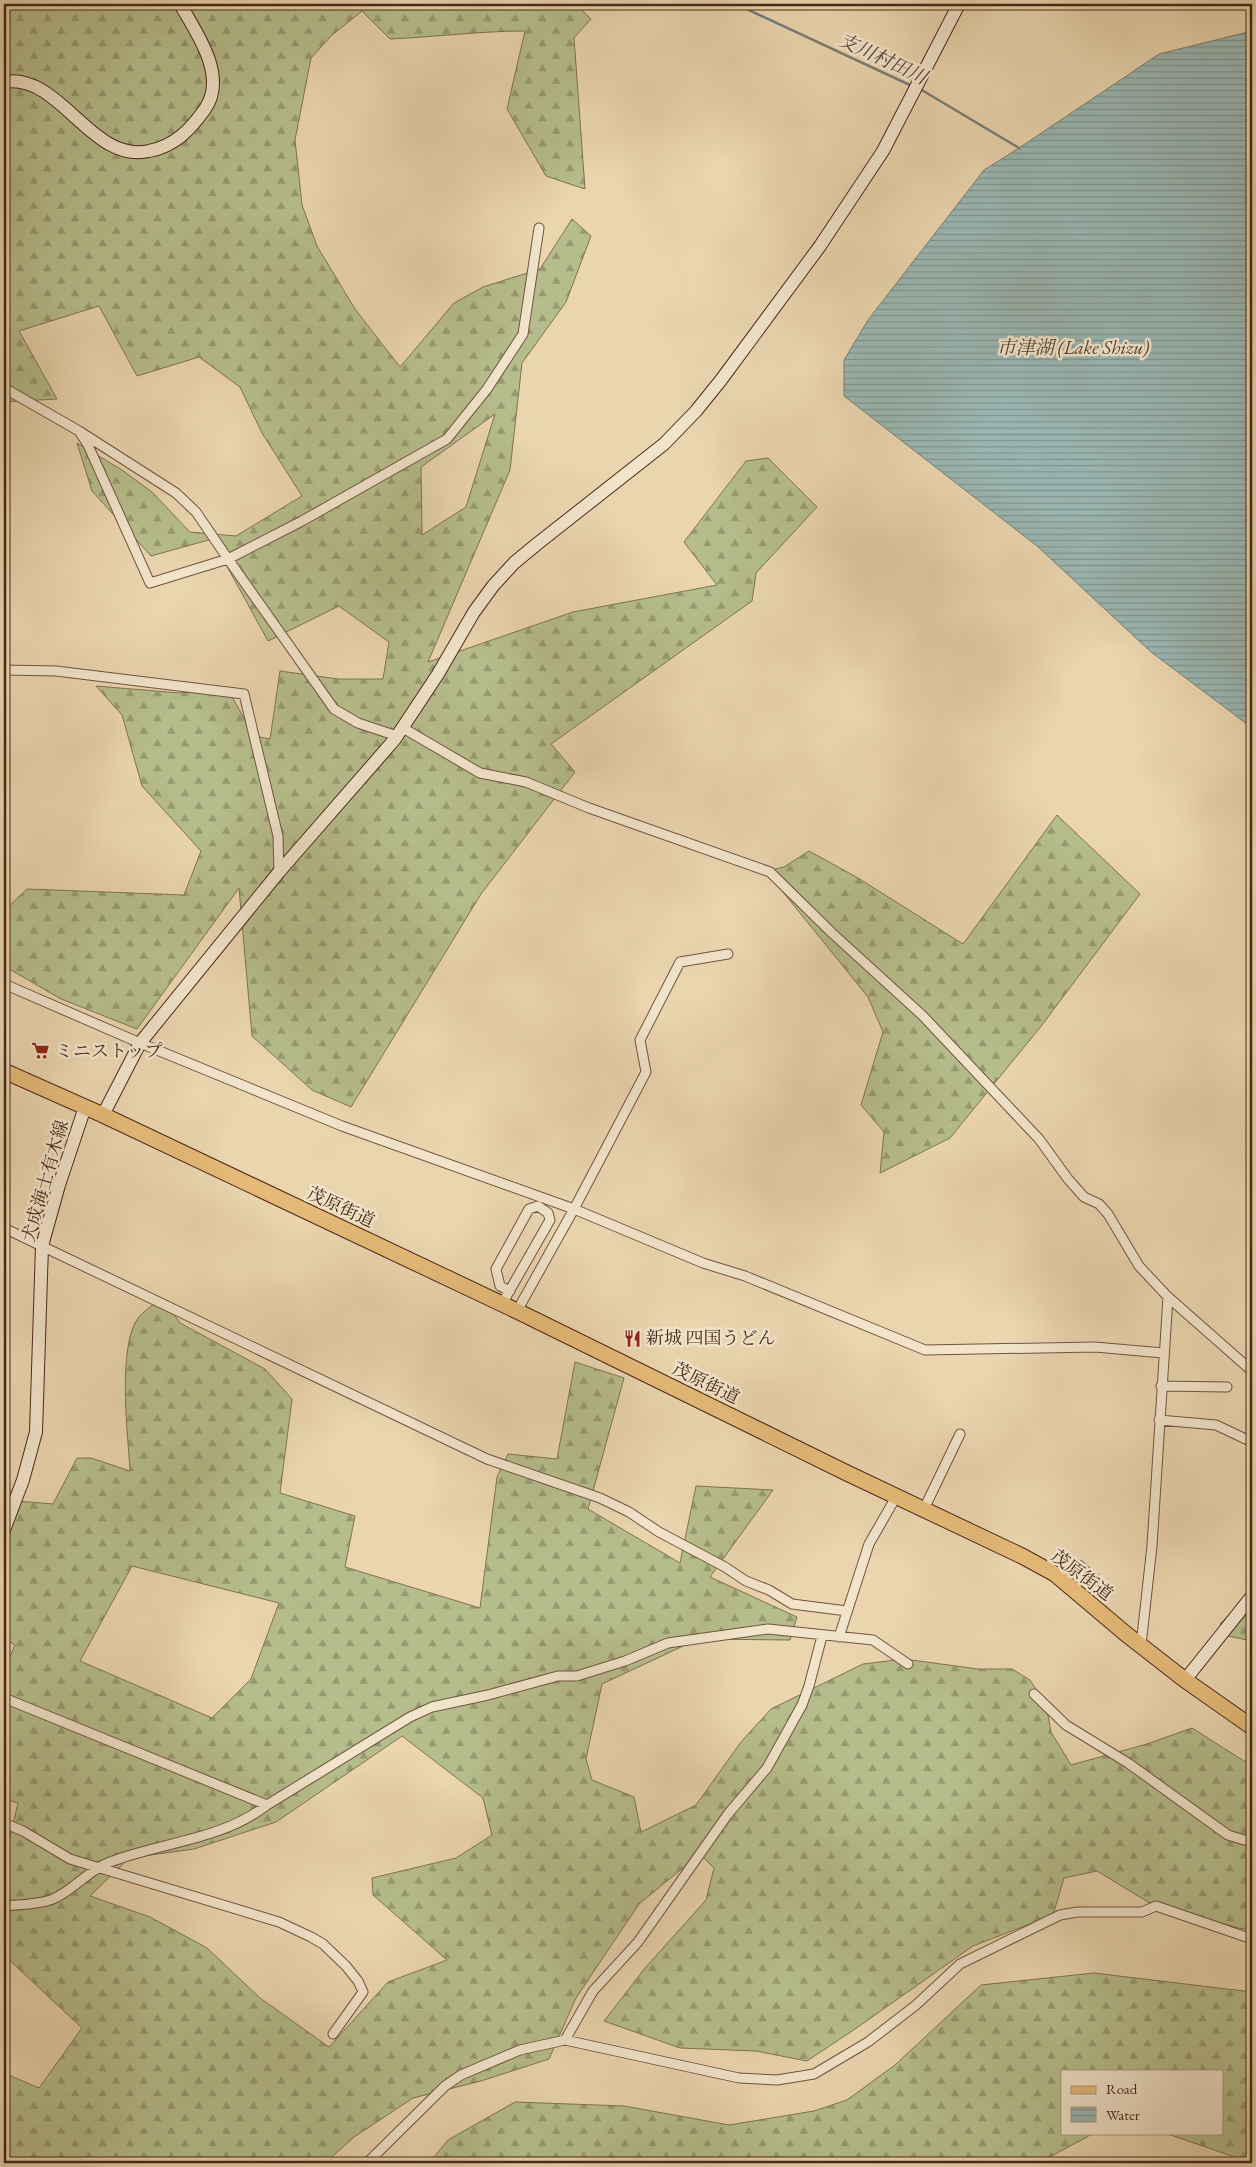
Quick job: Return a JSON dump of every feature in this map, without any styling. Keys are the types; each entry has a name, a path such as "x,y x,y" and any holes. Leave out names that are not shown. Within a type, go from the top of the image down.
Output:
{"main road":[{"name":"茂原街道","path":"4,1070 517,1311 896,1497 1022,1556 1055,1574 1185,1680 1252,1727"}],"street":[{"path":"4,82 11,80 28,83 52,97 102,140 118,148 131,152 162,149 177,141 196,122 210,102 212,72 209,59 180,4"},
{"path":"103,1115 140,1043 278,872 400,732 474,612 493,586 514,563 664,444 696,411 820,246 883,151 959,4"},
{"path":"79,431 88,445 150,583 228,559 302,521 447,439 487,389 523,334 539,228"},
{"path":"4,388 79,431 176,493 196,512 334,709 358,723 400,732 480,773 526,782 589,808 770,872 832,933 922,1015 1039,1138 1068,1179 1084,1197 1099,1204 1108,1214 1139,1266 1168,1297 1252,1371"},
{"path":"4,670 56,671 244,694 278,836 278,872"},
{"path":"517,1311 574,1209 646,1072 640,1040 680,962 728,954"},
{"path":"4,984 140,1043 342,1126 574,1209 703,1263 745,1276 925,1350 1094,1347 1163,1353"},
{"name":"犬成海士有木線","path":"4,1530 23,1480 36,1432 42,1246 59,1185 85,1107"},
{"path":"502,1304 510,1291 550,1220 548,1213 538,1206 529,1209 496,1269 500,1286 510,1291"},
{"path":"4,1228 487,1459 600,1498 622,1508 659,1532 725,1567 746,1581 769,1590 792,1604 847,1611"},
{"path":"1141,1645 1152,1546 1168,1297"},
{"path":"1161,1386 1226,1387"},
{"path":"1159,1420 1216,1425 1252,1442"},
{"path":"924,1509 960,1434"},
{"path":"839,1637 869,1544 896,1497"},
{"path":"1185,1680 1252,1596"},
{"path":"4,1906 52,1899 98,1867 210,1834 256,1813 410,1717 432,1706 488,1695 558,1676 577,1676 625,1661 668,1643 768,1629 873,1640 908,1664"},
{"path":"565,2040 593,1991 638,1942 728,1814 767,1768 802,1705 810,1686 822,1636"},
{"path":"1034,1694 1066,1725 1128,1763 1228,1835 1244,1840 1252,1839"},
{"path":"4,1698 267,1805"},
{"path":"4,1823 23,1831 70,1859 279,1922 323,1944 346,1966 358,1981 363,1992 334,2034"},
{"path":"367,2163 445,2086 461,2075 520,2050 565,2040 739,2078 777,2080 806,2076 814,2074 868,2042 916,2005 960,1964 1060,1915 1077,1912 1142,1912 1156,1906 1252,1939"}],"green space":[{"path":"4,4 576,4 591,19 574,38 585,189 546,176 507,109 525,31 390,39 362,11 332,35 311,58 295,140 302,205 317,246 355,309 400,367 454,303 483,287 540,269 572,219 591,236 566,302 522,363 510,470 428,662 573,612 717,585 684,542 746,461 768,458 817,507 756,573 752,601 551,744 575,772 481,894 351,1107 312,1090 252,1036 239,888 137,1029 61,999 4,966 4,911 27,889 184,895 201,851 142,786 122,715 96,686 180,693 227,688 254,736 270,739 280,671 338,679 383,679 389,642 339,606 268,641 212,539 151,556 92,491 77,443 122,470 152,492 190,532 236,536 302,496 262,433 240,387 199,357 137,376 99,306 19,331 57,399 4,402","holes":["495,414 466,507 422,535 421,467"]},
{"path":"1057,815 1140,894 1042,1025 950,1138 880,1173 884,1132 861,1105 883,1032 868,997 766,871 784,867 809,851 858,878 963,944"},
{"path":"152,1305 169,1307 180,1323 265,1369 292,1399 280,1493 355,1516 345,1567 480,1608 497,1477 508,1454 557,1459 575,1362 624,1378 588,1509 680,1563 696,1486 773,1490 710,1577 797,1617 790,1640 698,1639 602,1684 586,1759 592,1780 634,1797 641,1832 696,1805 741,1742 771,1709 863,1664 904,1659 978,1669 1012,1669 1030,1680 1046,1704 1051,1732 1071,1765 1147,1744 1192,1728 1252,1766 1252,1930 1238,1928 1148,1902 1097,1871 1064,1878 1053,1915 973,1946 807,2061 756,2051 680,2048 604,2021 645,1968 706,1900 714,1868 700,1854 639,1904 576,1998 549,2059 481,2081 413,2098 354,2137 325,2163 4,2163 4,2073 39,2088 82,2028 4,1955 4,1850 8,1846 18,1803 4,1799 4,1670 15,1645 4,1638 4,1500 53,1504 77,1458 91,1458 130,1471 125,1392 128,1349 138,1318","holes":["132,1566 279,1603 251,1679 212,1718 80,1661","402,1736 483,1798 492,1835 456,1858 372,1878 373,1895 447,1960 388,1982 329,2047 260,1998 207,1948 150,1917 90,1896 129,1858 194,1849 276,1822"]},
{"path":"1081,1560 1101,1577 1089,1588 1072,1573"},
{"path":"1252,1591 1252,1641 1228,1636 1220,1624"},
{"path":"1094,1973 1252,1992 1252,2163 1168,2134 1224,2134 1224,2070 1061,2070 1061,2134 1092,2134 1039,2163 429,2163 448,2140 515,2102 624,2106 729,2125 814,2111 847,2100 895,2065 981,1985"}],"water":[{"name":"市津湖 (Lake Shizu)","path":"1252,31 1252,725 1247,724 1151,652 1037,546 844,396 844,360 868,320 984,170 1159,54"}],"waterway":[{"name":"支川村田川","path":"730,4 740,6 912,86"},
{"name":"支川村田川","path":"920,89 1019,148"}],"place":[{"name":"ミニストップ","path":"41,1051"},
{"name":"新城 四国うどん","path":"632,1338"}]}
